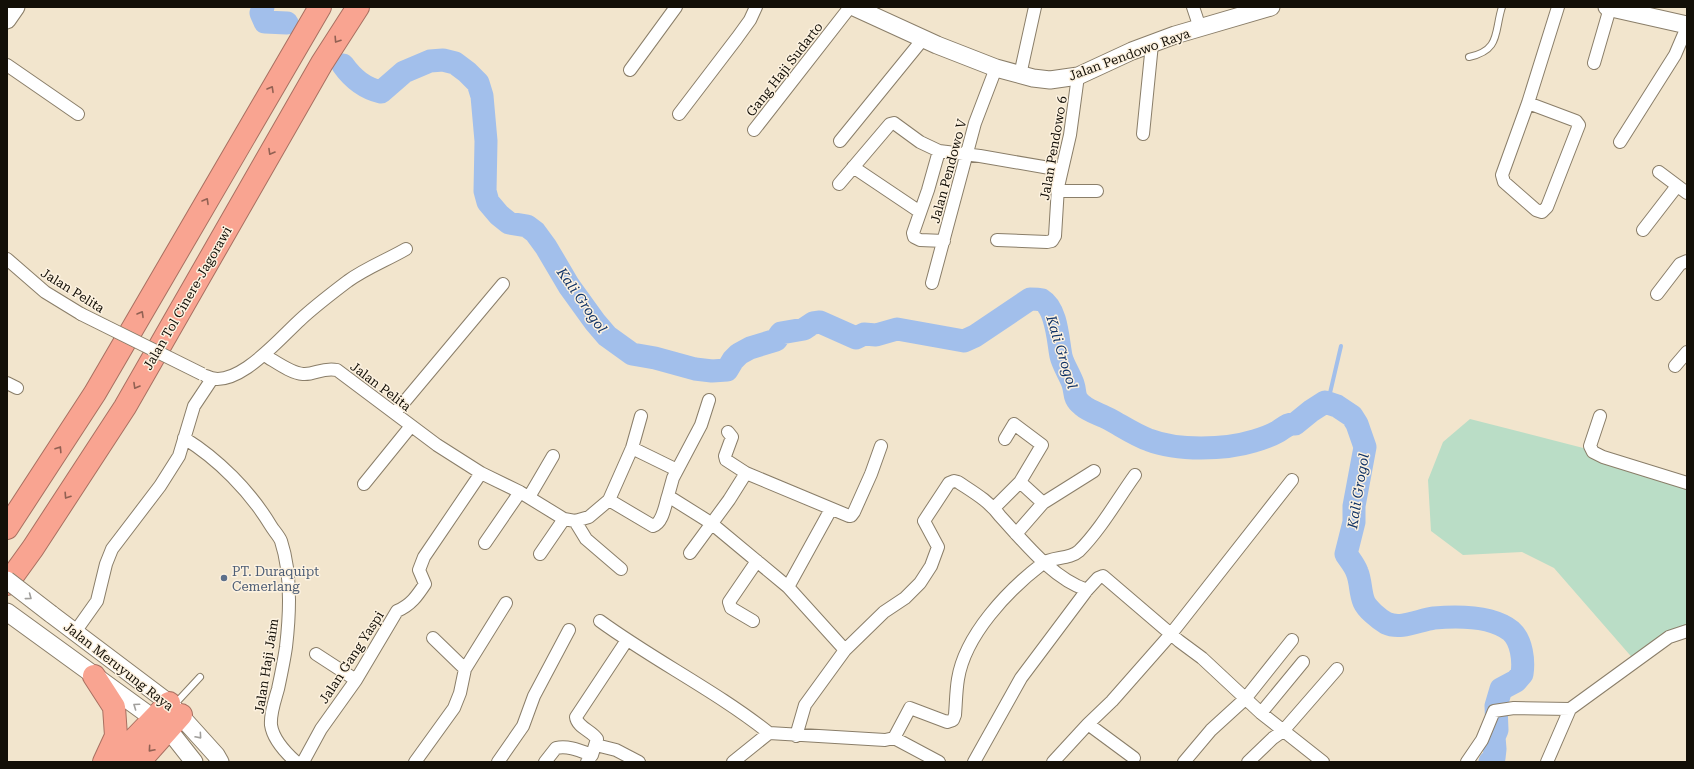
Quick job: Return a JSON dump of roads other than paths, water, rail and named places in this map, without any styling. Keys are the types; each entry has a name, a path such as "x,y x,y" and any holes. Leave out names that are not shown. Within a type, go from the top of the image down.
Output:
{"highway":[{"path":"7,528 94,393 320,7"},
{"name":"Jalan Tol Cinere-Jagorawi","path":"7,584 33,548 124,407 322,63 358,7"},
{"path":"94,676 114,707 116,736 104,762"},
{"path":"112,762 169,714"},
{"path":"139,762 169,714"}],"street":[{"path":"7,20 16,7"},
{"path":"630,70 676,7"},
{"path":"679,114 750,20 756,7"},
{"name":"Gang Haji Sudarto","path":"754,130 850,7"},
{"name":"Jalan Pendowo Raya","path":"854,7 923,39 996,68 1020,75 1050,80 1078,76 1152,44 1271,7"},
{"path":"1020,75 1035,7"},
{"path":"1193,7 1200,28"},
{"path":"1528,103 1576,121 1579,125 1547,207 1542,212 1536,210 1504,182 1502,177 1528,103 1558,7"},
{"path":"1594,63 1608,7 1687,26 1677,50 1620,142"},
{"path":"840,141 923,39"},
{"path":"1143,134 1152,44"},
{"path":"7,65 78,114"},
{"name":"Jalan Pendowo V","path":"932,282 968,154 975,123 996,68"},
{"name":"Jalan Pendowo 6","path":"997,240 1047,242 1052,241 1055,236 1061,170 1070,134 1078,76"},
{"path":"838,184 890,124 894,123 920,142 939,151 968,154 1061,170"},
{"path":"939,151 928,190 913,230 914,237 920,240 944,241"},
{"path":"853,167 920,212"},
{"path":"1659,172 1687,193"},
{"path":"1644,230 1677,186"},
{"path":"1058,191 1097,191"},
{"path":"75,632 97,601 106,564 112,549 164,480 179,456 194,406 207,376 225,378 241,372 264,355 301,319 349,280 366,269 406,249"},
{"name":"Jalan Pelita","path":"7,258 45,292 81,314 207,376"},
{"path":"1657,294 1680,264 1685,261 1687,262"},
{"path":"395,413 503,284"},
{"path":"1675,366 1687,352"},
{"name":"Jalan Pelita","path":"264,355 296,373 310,373 323,369 336,370 437,445 481,474 524,494 570,520"},
{"path":"609,500 653,526 660,521 677,470 701,426 709,400"},
{"path":"540,554 570,520 590,517 609,500 632,448 641,416"},
{"path":"1600,416 1590,446 1594,452 1687,483"},
{"path":"994,508 1020,482 1042,444 1014,424 1005,440"},
{"path":"364,484 411,426"},
{"path":"728,432 732,437 725,456 726,460 746,473 849,516 853,514 872,474 881,446"},
{"name":"Jalan Haji Jaim","path":"184,438 196,445 237,480 266,517 280,540 287,568 290,608 286,648 271,725 287,754 296,762"},
{"path":"632,448 677,470"},
{"path":"484,543 553,456"},
{"path":"1016,534 1043,503 1094,471"},
{"path":"690,553 711,523 730,500 746,473"},
{"name":"Jalan Gang Yaspi","path":"303,762 325,724 356,680 397,611 415,600 425,584 419,570 424,558 481,474"},
{"path":"894,738 910,708 946,722 953,720 955,715 958,678 973,641 993,609 1044,562 1071,556 1078,551 1097,529 1135,475"},
{"path":"1053,762 1088,724 1112,701 1171,634 1292,480"},
{"path":"796,736 805,705 845,650 884,612 905,598 920,583 931,566 938,547 924,521 949,483 954,481 958,482 994,508 1016,534 1044,562 1066,580 1079,588 1087,590"},
{"path":"1020,482 1043,503"},
{"path":"668,496 711,523 788,587 845,650"},
{"path":"788,587 831,509"},
{"path":"570,520 586,539 621,569"},
{"path":"753,622 731,608 729,602 757,561"},
{"path":"974,762 1021,678 1087,590 1100,576 1106,578 1171,634 1202,658 1261,713 1323,762"},
{"name":"Jalan Meruyung Raya","path":"7,580 75,632 216,755 220,762"},
{"path":"415,762 454,708 460,693 465,668 506,603"},
{"name":"Jalan Meruyung Raya","path":"7,612 94,676 169,714 194,762"},
{"path":"600,621 627,640 746,715 769,733 796,736 885,740 894,738 939,762"},
{"path":"498,762 523,726 534,696 569,630"},
{"path":"1547,762 1570,709 1669,637 1687,631"},
{"path":"433,638 465,668"},
{"path":"592,754 596,737 577,722 576,717 627,640"},
{"path":"1184,762 1211,730 1245,699 1292,640"},
{"path":"316,654 356,680"},
{"path":"1261,713 1303,662"},
{"path":"1248,762 1273,738 1283,731 1337,669"},
{"path":"1467,762 1482,740 1494,711 1514,708 1570,709"},
{"path":"1088,724 1134,758"},
{"path":"733,762 769,733"},
{"path":"545,762 556,748 560,747 567,747 592,754 616,750 639,762"}],"lane":[{"path":"1470,57 1482,54 1492,46 1502,7"},
{"path":"169,714 200,677"}],"waterway":[{"name":"Kali Grogol","path":"263,7 261,13 265,22 287,23"},
{"name":"Kali Grogol","path":"343,65 359,82 369,88 381,92 404,72 430,61 443,60 455,63 467,72 478,83 482,96 486,141 485,191 488,202 499,215 509,223 527,226 535,232 546,247 569,286 595,322 607,336 632,354 655,358 695,369 712,371 727,370 739,354 750,348 776,340 781,333 804,329 813,323 820,322 856,338 864,334 876,335 897,329 964,341 975,336 1030,299 1036,299 1042,300 1051,310 1056,326 1061,356 1072,381 1076,398 1079,402 1088,409 1106,417 1134,433 1160,444 1187,448 1215,448 1242,444 1266,437 1287,425 1295,424 1325,402 1337,406 1352,416 1357,424 1365,447 1354,506 1354,522 1346,554 1356,570 1364,602 1368,608 1380,619 1392,625 1404,625 1443,617 1464,617 1485,620 1503,626 1511,631 1518,640 1523,663 1522,674 1516,681 1501,689 1496,706 1497,730 1494,737 1494,758 1490,762"},
{"path":"1330,404 1330,393 1341,346"}],"place":[{"name":"PT. Duraquipt Cemerlang","path":"224,578"}]}
